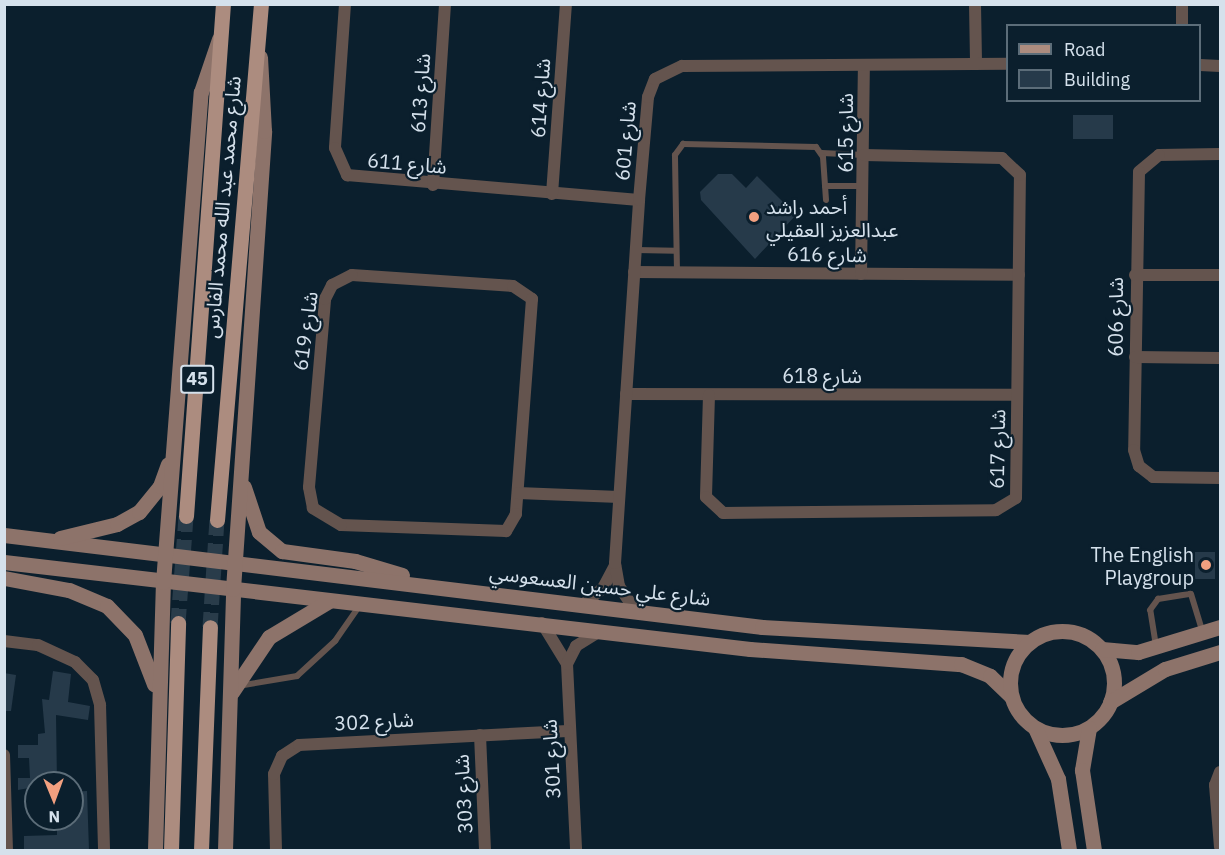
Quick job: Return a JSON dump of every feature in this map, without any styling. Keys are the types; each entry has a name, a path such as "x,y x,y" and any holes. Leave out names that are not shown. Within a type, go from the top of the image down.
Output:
{"main road":[{"name":"شارع محمد عبد الله محمد الفارس","path":"186,516 223,4"},
{"name":"شارع محمد عبد الله محمد الفارس","path":"217,520 261,4"},
{"path":"171,850 178,623"},
{"path":"201,850 210,627"}],"street":[{"name":"شارع 611","path":"345,4 336,161 358,179 639,200"},
{"name":"شارع 613","path":"433,185 445,4"},
{"name":"شارع 614","path":"552,194 566,4"},
{"path":"975,4 976,64"},
{"path":"1182,4 1182,24"},
{"path":"155,850 163,582 202,81 219,39"},
{"path":"225,850 232,694 232,588 264,132 257,44"},
{"name":"شارع 601","path":"636,610 619,586 615,563 635,250 648,97 664,71 682,66 1006,64"},
{"name":"شارع 615","path":"861,274 864,65"},
{"path":"1201,65 1221,66"},
{"name":"شارع 606","path":"1221,154 1166,154 1142,166 1135,275 1134,450 1139,466 1161,478 1221,478"},
{"name":"شارع 617","path":"709,395 706,497 717,511 729,514 1008,507 1018,493 1017,395 1021,183 1010,161 864,155"},
{"name":"شارع 616","path":"634,272 1019,276"},
{"name":"شارع 619","path":"352,275 513,286 528,294 534,311 518,493 515,521 498,533 341,525 318,513 309,487 326,299 332,285 352,275"},
{"path":"1135,275 1221,275"},
{"path":"1135,357 1221,358"},
{"name":"شارع 618","path":"626,394 1017,395"},
{"path":"49,540 117,524 139,512 160,486 175,441"},
{"path":"241,472 254,524 273,546 291,555 371,565 418,583"},
{"path":"518,493 619,497"},
{"name":"شارع علي حسين العسعوسي","path":"4,535 816,632 1030,642"},
{"path":"4,562 750,649 962,664 990,675 1011,696 1035,728 1058,779 1070,850"},
{"name":"شارع 601","path":"584,604 603,588 615,563"},
{"path":"4,578 82,594 117,615 141,647 158,709"},
{"path":"232,694 254,654 280,627 334,599"},
{"path":"542,623 567,664"},
{"path":"1011,696 1011,672 1030,642 1050,632 1073,632 1102,649 1127,654 1221,627"},
{"path":"567,664 576,646 602,630"},
{"path":"4,641 38,645 75,662 93,680 100,705 105,850"},
{"path":"1102,649 1114,680 1110,702"},
{"path":"1094,850 1082,770 1089,728 1110,702 1165,669 1221,652"},
{"name":"شارع 301","path":"567,664 568,730 576,850"},
{"path":"1035,728 1056,735 1089,728"},
{"name":"شارع 302","path":"276,850 273,774 293,748 568,730"},
{"name":"شارع 303","path":"480,735 485,850"},
{"path":"4,755 7,850"},
{"path":"1221,772 1215,785 1221,847"}],"lane":[{"path":"676,272 679,146 807,144 822,153 864,155"},
{"path":"822,153 826,200"},
{"path":"825,186 864,186"},
{"path":"635,250 675,251"},
{"path":"1156,647 1150,610 1158,598 1191,594 1203,631"},
{"path":"232,694 297,675 335,641 362,603"}],"building":[{"path":"1073,115 1113,115 1113,139 1073,139"},
{"name":"أحمد راشد عبدالعزيز العقيلي","path":"718,174 732,174 746,188 757,176 796,215 755,259 701,200 700,192"},
{"name":"The English Playgroup","path":"1195,552 1215,552 1215,579 1195,579"},
{"path":"53,671 71,674 68,702 90,706 88,720 56,715 57,771 30,771 29,758 18,758 18,745 38,745 38,734 45,733 42,699 49,700"},
{"path":"4,673 16,675 11,711 4,711"},
{"path":"18,778 24,778 24,789 18,790"},
{"path":"84,791 87,791 89,850 24,850 24,836 57,835 57,831 84,831"}],"tunnel":[{"path":"178,623 186,516"},
{"path":"210,627 217,520"}],"place":[{"name":"أحمد راشد عبدالعزيز العقيلي","path":"754,217"},
{"name":"The English Playgroup","path":"1206,565"}]}
